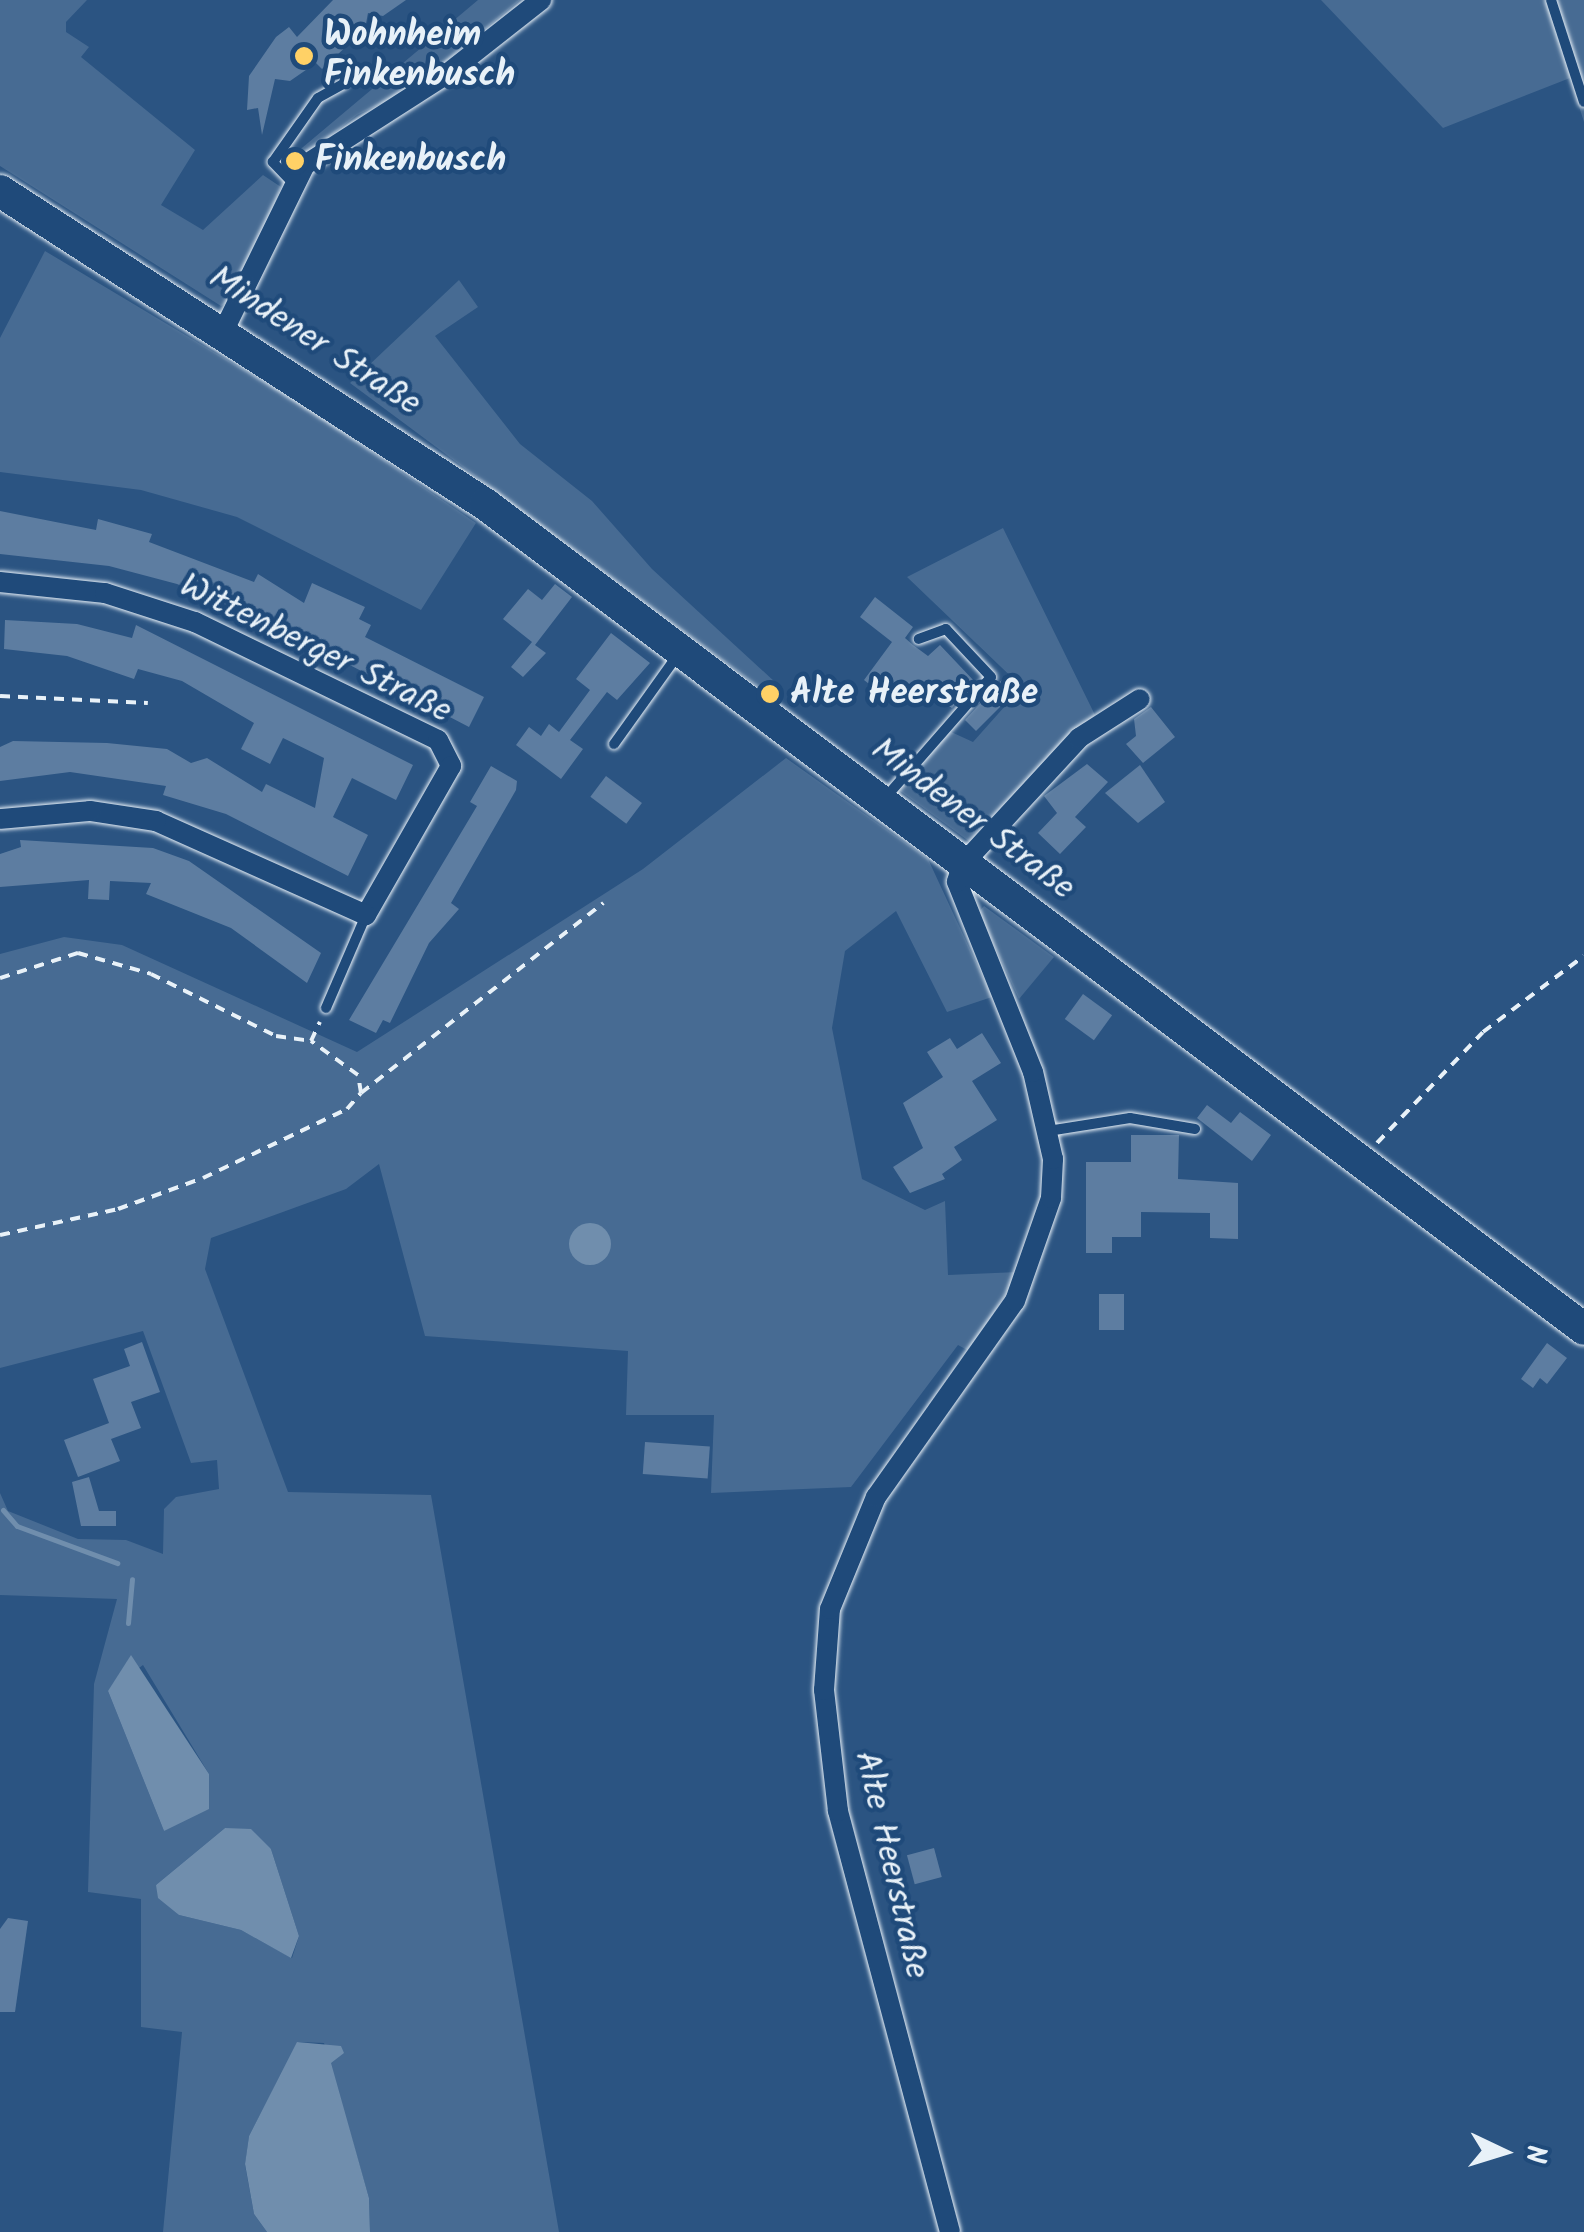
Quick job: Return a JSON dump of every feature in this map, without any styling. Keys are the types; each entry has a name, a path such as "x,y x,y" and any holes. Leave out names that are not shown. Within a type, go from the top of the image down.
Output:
{"main road":[{"name":"Mindener Straße","path":"0,191 224,330 484,504 1584,1329"}],"street":[{"path":"224,330 246,298 292,182 350,131 447,74 541,0"},
{"name":"Wittenberger Straße","path":"0,582 66,586 149,604 438,740 451,754 444,786 366,915"},
{"path":"962,866 1079,738 1140,699"},
{"path":"0,819 90,811 156,821 366,915"},
{"name":"Alte Heerstraße","path":"950,2232 838,1812 825,1650 840,1570 862,1522 1032,1267 1051,1198 1048,1131 1008,1001 961,901 962,866"}],"lane":[{"path":"1551,0 1584,102"},
{"path":"292,182 273,162 318,98 343,84"},
{"path":"882,802 991,677 946,629 919,639"},
{"path":"614,744 680,650"},
{"path":"326,1008 366,915"},
{"path":"1048,1131 1144,1118 1196,1129"}],"path":[{"path":"0,696 148,702"},
{"path":"0,1235 118,1208 295,1140 604,904"},
{"path":"1360,1161 1484,1032 1584,956"},
{"path":"0,978 47,958 115,960 276,1036 311,1041 347,1061 361,1093"},
{"path":"311,1041 326,1008"}],"shaded area":[{"path":"0,0 87,0 66,22 66,32 89,47 81,57 195,150 161,205 203,230 263,175 281,187 237,297 221,306 0,166"},
{"path":"478,0 520,0 413,88 357,115 291,166 290,158"},
{"path":"1321,0 1584,0 1584,122 1570,78 1443,128"},
{"path":"45,251 304,406 476,523 421,610 237,517 141,490 0,472 0,338"},
{"path":"459,280 478,307 435,336 520,444 592,501 652,569 775,682 763,690 350,383"},
{"path":"1003,528 1095,715 970,842 899,790 949,731 973,742 1022,687 907,577"},
{"path":"786,758 928,859 992,997 947,1012 896,911 845,951 832,1028 862,1179 925,1210 945,1201 948,1275 1020,1272 969,1351 958,1345 851,1487 711,1493 714,1415 626,1415 628,1351 425,1336 379,1164 346,1189 211,1238 205,1269 288,1492 431,1495 559,2232 370,2232 369,2198 324,2043 298,2042 249,2136 245,2165 254,2214 267,2232 163,2232 182,2032 141,2027 141,1899 88,1892 94,1684 117,1599 0,1595 0,1493 8,1511 78,1539 126,1540 163,1554 164,1509 176,1497 219,1489 217,1460 191,1463 143,1331 0,1368 0,954 64,937 122,945 357,1052 643,869","holes":["143,1665 209,1774 164,1831 108,1691","225,1828 271,1849 299,1936 292,1958 241,1930 179,1915 156,1885"]},
{"path":"984,906 1054,957 1019,999 979,912"},
{"path":"590,1223 605,1229 611,1244 605,1259 590,1265 575,1259 569,1244 575,1229"},
{"path":"131,1655 209,1774 209,1809 164,1831 108,1691"},
{"path":"225,1828 251,1829 271,1849 299,1936 291,1958 241,1930 179,1915 158,1898 156,1885"},
{"path":"297,2042 341,2046 344,2053 331,2063 369,2198 370,2232 267,2232 254,2214 245,2164 249,2136"}],"building":[{"name":"Wohnheim Finkenbusch","path":"333,0 406,0 383,16 368,13 365,29 322,69 316,63 290,81 275,79 262,135 258,108 247,110 249,76 276,37 289,27 297,37"},
{"path":"0,511 96,530 98,519 152,534 149,542 254,582 258,574 304,603 312,583 365,607 359,619 371,625 365,637 484,697 469,727 269,623 177,584 109,566 0,554"},
{"path":"555,584 572,597 535,645 546,653 523,677 511,667 532,642 503,619 528,589 542,600"},
{"path":"875,597 913,627 905,638 913,645 928,656 940,645 975,682 952,708 924,691 913,706 899,695 893,703 864,680 892,642 860,617"},
{"path":"5,620 77,624 132,638 136,625 413,765 396,800 352,778 333,817 368,835 348,876 226,814 163,795 166,786 70,772 0,781 0,747 13,741 107,743 167,749 191,763 207,758 262,792 266,784 315,808 324,758 283,738 270,764 241,749 254,723 182,681 138,669 134,679 67,656 4,649"},
{"path":"611,633 650,663 617,700 607,692 570,740 583,749 561,779 516,745 529,727 541,736 549,724 559,732 590,690 576,679"},
{"path":"1007,674 1020,687 976,731 965,720"},
{"path":"1151,707 1175,737 1143,763 1126,744 1136,736 1134,719"},
{"path":"1087,764 1108,782 1075,817 1086,827 1060,854 1038,833 1057,813 1044,796"},
{"path":"1140,765 1165,802 1138,823 1105,793"},
{"path":"491,766 517,781 516,790 451,903 459,909 429,943 390,1023 383,1020 376,1033 349,1020 477,806 470,802"},
{"path":"606,776 642,803 626,824 590,797"},
{"path":"20,840 153,848 189,861 321,953 307,983 231,928 146,894 151,883 110,881 109,900 88,899 89,880 0,887 0,854 21,847"},
{"path":"1083,994 1112,1015 1094,1040 1065,1019"},
{"path":"982,1033 1001,1063 972,1081 997,1120 954,1147 962,1160 942,1174 945,1179 910,1193 893,1167 923,1148 903,1103 943,1077 927,1052 950,1038 957,1049"},
{"path":"1207,1105 1231,1123 1240,1112 1271,1135 1252,1161 1197,1118"},
{"path":"1131,1135 1179,1135 1178,1179 1238,1183 1238,1239 1210,1238 1210,1213 1141,1212 1141,1237 1112,1237 1112,1253 1086,1253 1086,1162 1131,1162"},
{"path":"1099,1294 1124,1294 1124,1330 1099,1330"},
{"path":"142,1342 160,1392 131,1402 141,1428 111,1439 120,1461 78,1477 64,1440 109,1423 93,1379 130,1366 124,1349"},
{"path":"1547,1343 1567,1358 1547,1384 1540,1378 1533,1388 1521,1379"},
{"path":"645,1442 710,1447 708,1478 643,1474"},
{"path":"89,1477 99,1511 116,1511 116,1526 81,1526 72,1482"},
{"path":"934,1848 942,1877 915,1884 907,1855"},
{"path":"8,1918 28,1921 15,2012 0,2012 0,1929"}],"waterway":[{"path":"3,1510 17,1526 117,1563"},
{"path":"128,1623 132,1579"}],"place":[{"name":"Wohnheim Finkenbusch","path":"304,56"},
{"name":"Finkenbusch","path":"295,161"},
{"name":"Alte Heerstraße","path":"770,694"}]}
